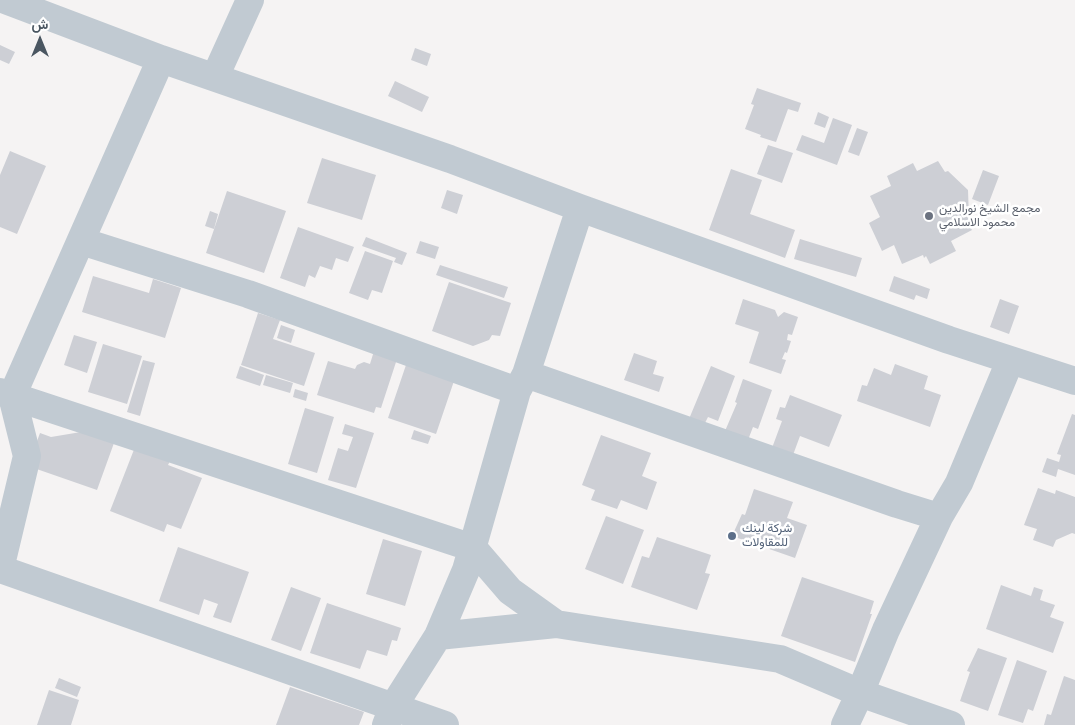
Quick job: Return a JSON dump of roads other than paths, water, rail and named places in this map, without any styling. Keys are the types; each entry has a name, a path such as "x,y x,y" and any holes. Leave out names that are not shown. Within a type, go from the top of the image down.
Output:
{"street":[{"path":"0,9 5,0 161,59 440,156 580,208 1010,361 1075,381"},
{"path":"215,77 250,0"},
{"path":"161,59 81,241 6,394 27,456 0,569 389,716 444,725"},
{"path":"389,716 438,636 466,570 522,383 580,208"},
{"path":"81,241 939,517"},
{"path":"845,725 886,630 939,517 959,483 1010,361"},
{"path":"6,394 473,548 510,591 556,624"},
{"path":"438,636 556,624 780,659 860,693 951,725"}],"place":[{"name":"مجمع الشيخ نورالدين محمود الاسلامي","path":"929,216"},
{"name":"شركة لينك للمقاولات","path":"732,536"}]}
